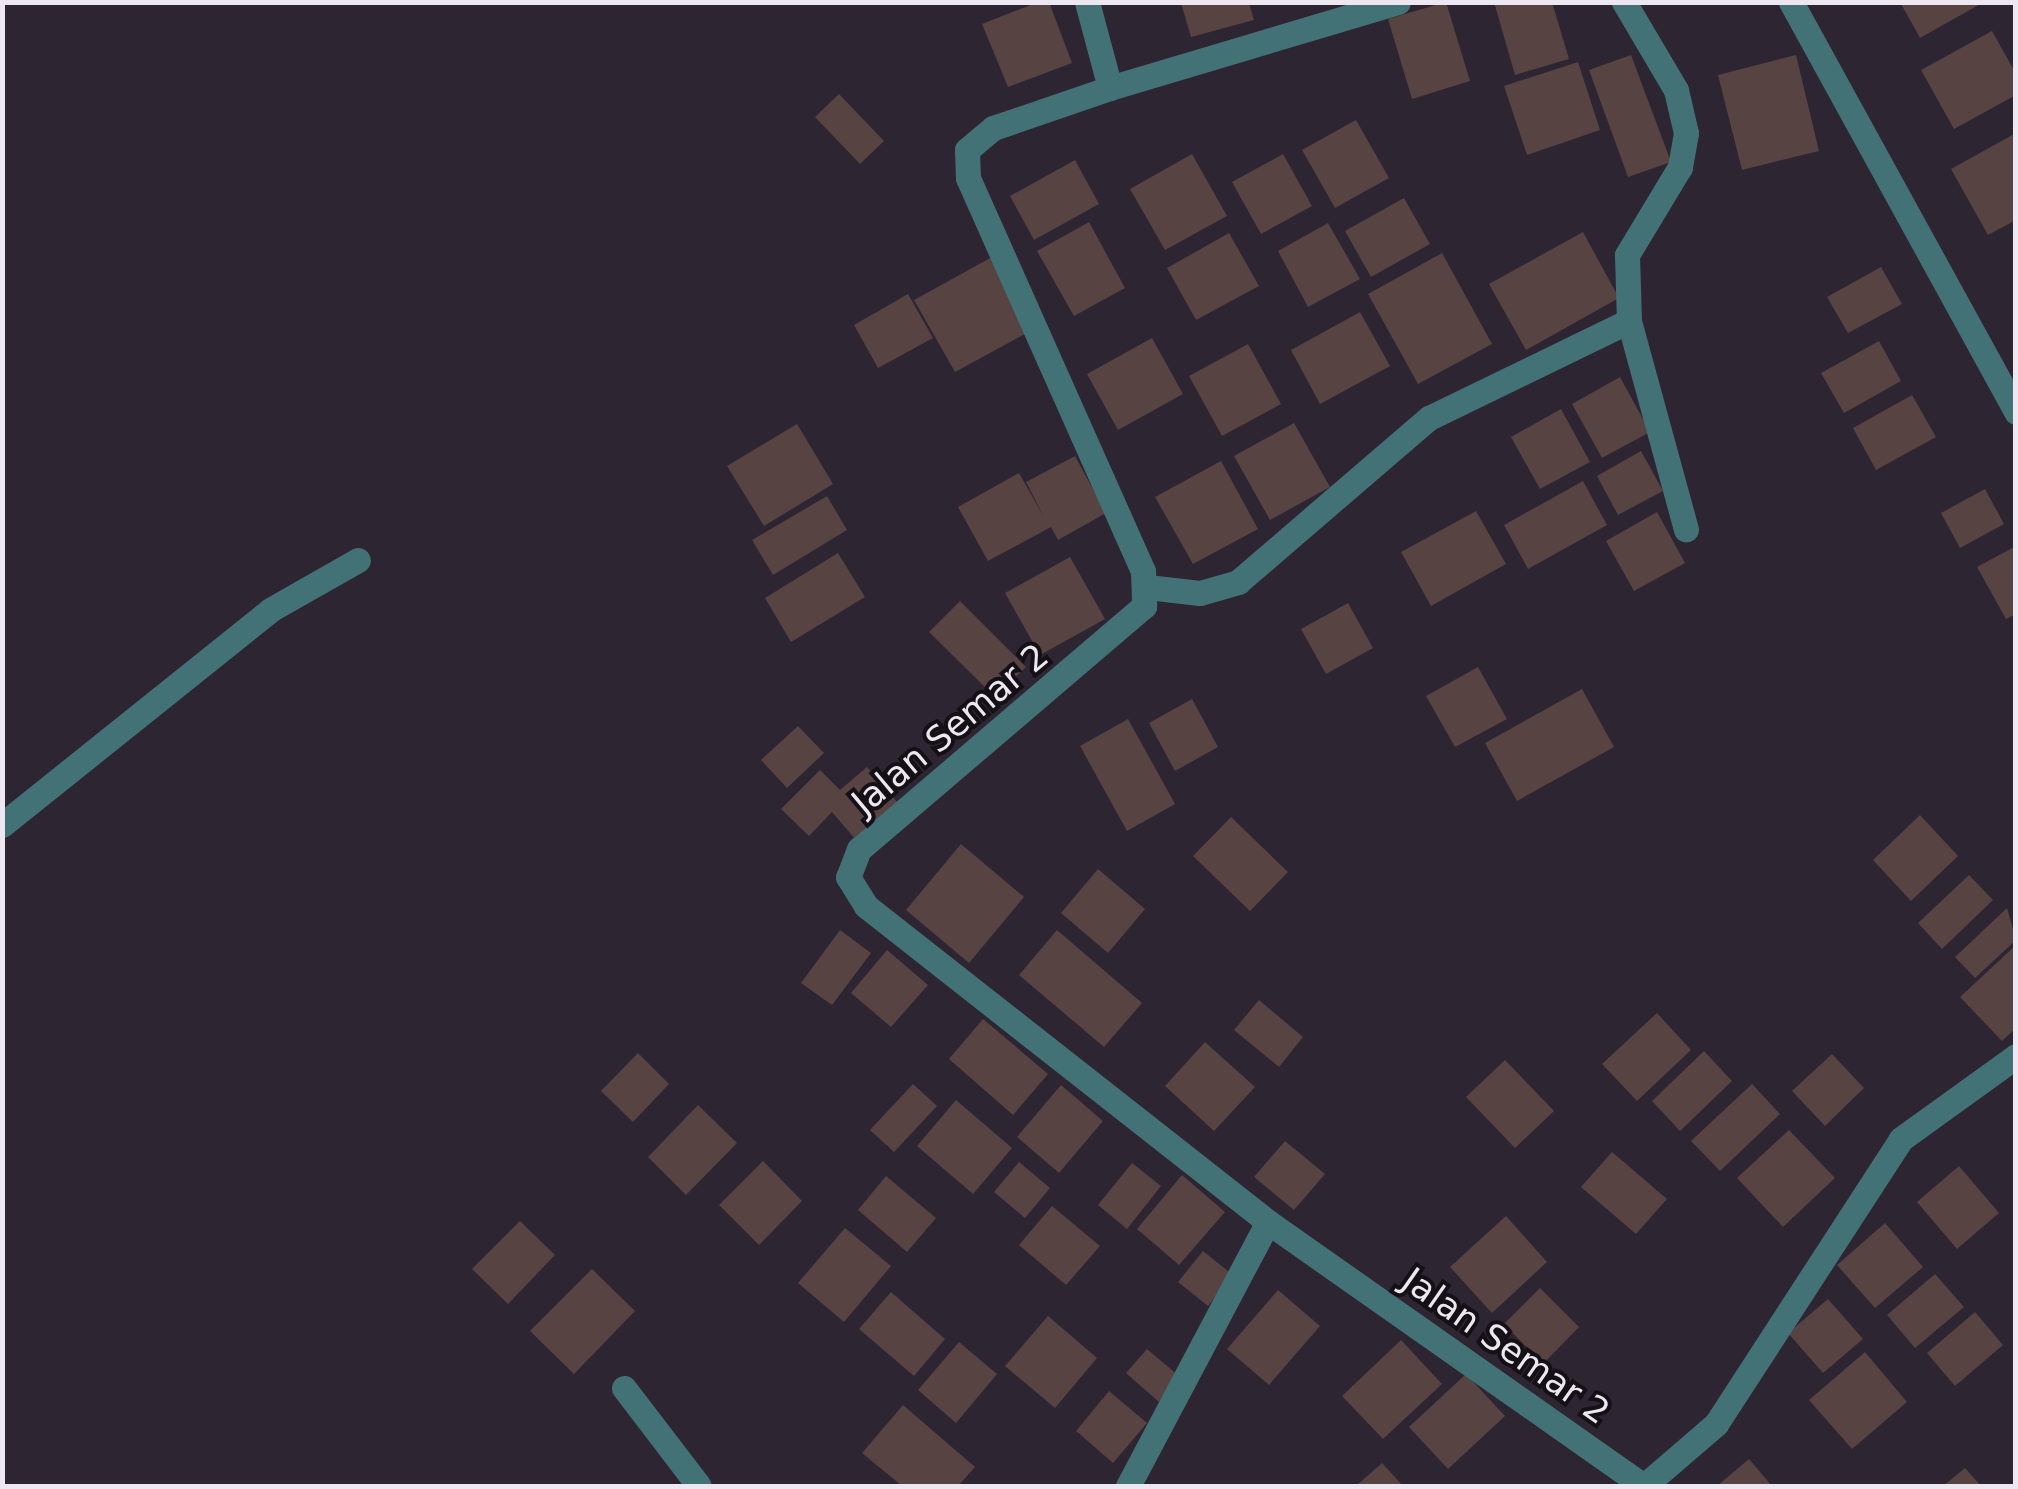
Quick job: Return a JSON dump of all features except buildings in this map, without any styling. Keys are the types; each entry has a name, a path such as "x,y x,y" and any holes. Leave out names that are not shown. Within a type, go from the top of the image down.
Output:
{"street":[{"path":"1087,2 1110,88"},
{"path":"1398,2 1110,88 994,128 964,164 1148,587 1200,592 1238,582 1429,418 1629,321"},
{"path":"1624,2 1676,90 1686,133 1680,167 1630,240 1629,321 1686,529"},
{"path":"1791,2 2016,412"},
{"path":"2,825 270,610 358,560"},
{"name":"Jalan Semar 2","path":"1148,587 1136,619 859,849 848,877 866,906 1268,1222 1644,1486"},
{"path":"1644,1486 1716,1424 1901,1138 2016,1056"},
{"path":"1128,1486 1268,1222"},
{"path":"624,1388 699,1486"}]}
